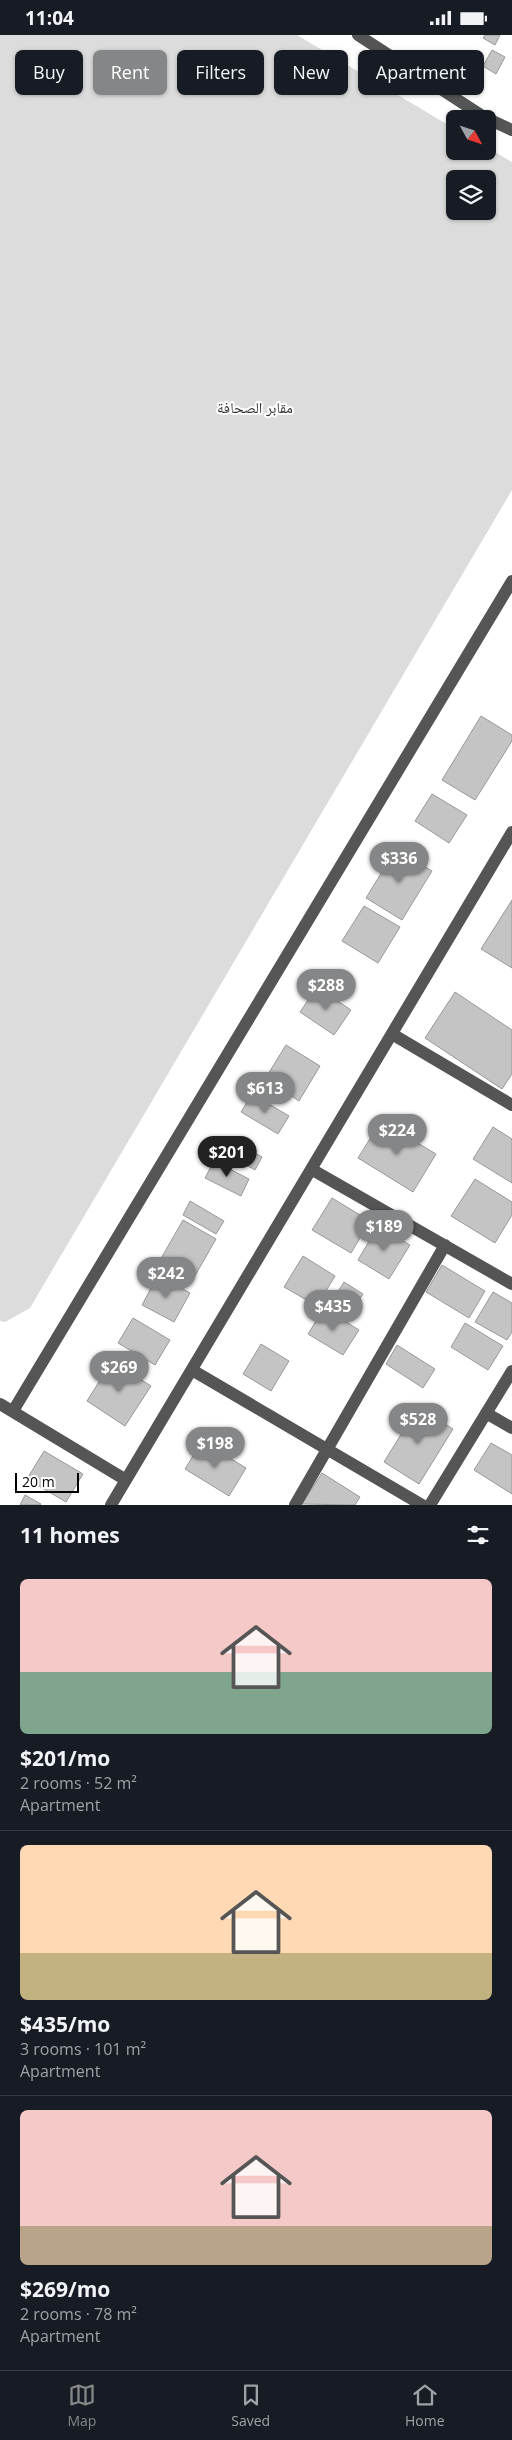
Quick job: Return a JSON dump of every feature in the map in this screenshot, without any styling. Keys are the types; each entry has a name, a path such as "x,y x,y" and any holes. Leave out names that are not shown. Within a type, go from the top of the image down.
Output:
{"street":[{"path":"358,35 484,117 512,130"},
{"path":"13,1411 512,581"},
{"path":"111,1505 512,832"},
{"path":"392,1034 511,1102"},
{"path":"311,1169 512,1284"},
{"path":"296,1505 445,1245"},
{"path":"192,1370 422,1505"},
{"path":"430,1505 512,1371"},
{"path":"0,1404 126,1480"},
{"path":"486,1413 512,1428"}],"green space":[{"name":"مقابر الصحافة","path":"0,35 297,35 322,50 274,50 274,95 348,95 348,65 358,71 358,95 398,95 446,124 446,160 496,160 496,153 512,162 512,490 30,1308 5,1322 0,1321"}],"building":[{"path":"485,35 500,35 495,45 483,38"},
{"path":"492,50 505,57 496,74 484,67"},
{"path":"481,716 512,735 512,741 475,800 442,780"},
{"path":"432,794 467,815 449,843 415,821"},
{"path":"396,849 432,871 402,920 366,898"},
{"path":"512,900 512,968 481,949"},
{"path":"364,906 400,927 378,963 342,941"},
{"path":"317,987 351,1010 334,1035 300,1012"},
{"path":"455,992 512,1030 512,1074 502,1089 425,1038"},
{"path":"286,1045 320,1066 299,1101 265,1079"},
{"path":"252,1094 289,1116 278,1134 241,1112"},
{"path":"381,1121 436,1154 413,1192 358,1158"},
{"path":"493,1127 512,1139 512,1183 473,1159"},
{"path":"228,1138 262,1157 255,1170 221,1150"},
{"path":"214,1161 249,1179 241,1196 205,1178"},
{"path":"475,1179 512,1202 512,1215 495,1243 451,1216"},
{"path":"332,1198 370,1221 351,1253 312,1230"},
{"path":"190,1201 224,1221 216,1234 183,1215"},
{"path":"183,1220 216,1239 192,1281 159,1262"},
{"path":"378,1226 410,1245 389,1279 358,1260"},
{"path":"303,1256 335,1276 317,1306 284,1287"},
{"path":"442,1265 485,1291 469,1318 426,1292"},
{"path":"158,1275 190,1293 174,1322 142,1305"},
{"path":"344,1282 363,1294 348,1317 329,1306"},
{"path":"493,1292 512,1303 512,1332 507,1340 475,1322"},
{"path":"324,1308 359,1330 343,1355 308,1334"},
{"path":"133,1318 170,1340 155,1365 118,1343"},
{"path":"465,1323 503,1346 488,1370 451,1347"},
{"path":"261,1344 289,1361 271,1391 243,1374"},
{"path":"397,1345 435,1369 423,1388 386,1364"},
{"path":"112,1361 151,1386 125,1426 87,1401"},
{"path":"418,1407 453,1429 419,1484 384,1462"},
{"path":"202,1441 246,1468 229,1496 185,1469"},
{"path":"491,1443 512,1455 512,1494 474,1470"},
{"path":"44,1451 83,1474 66,1502 27,1479"},
{"path":"322,1473 360,1497 355,1505 302,1504"},
{"path":"25,1495 41,1504 20,1505"}]}
